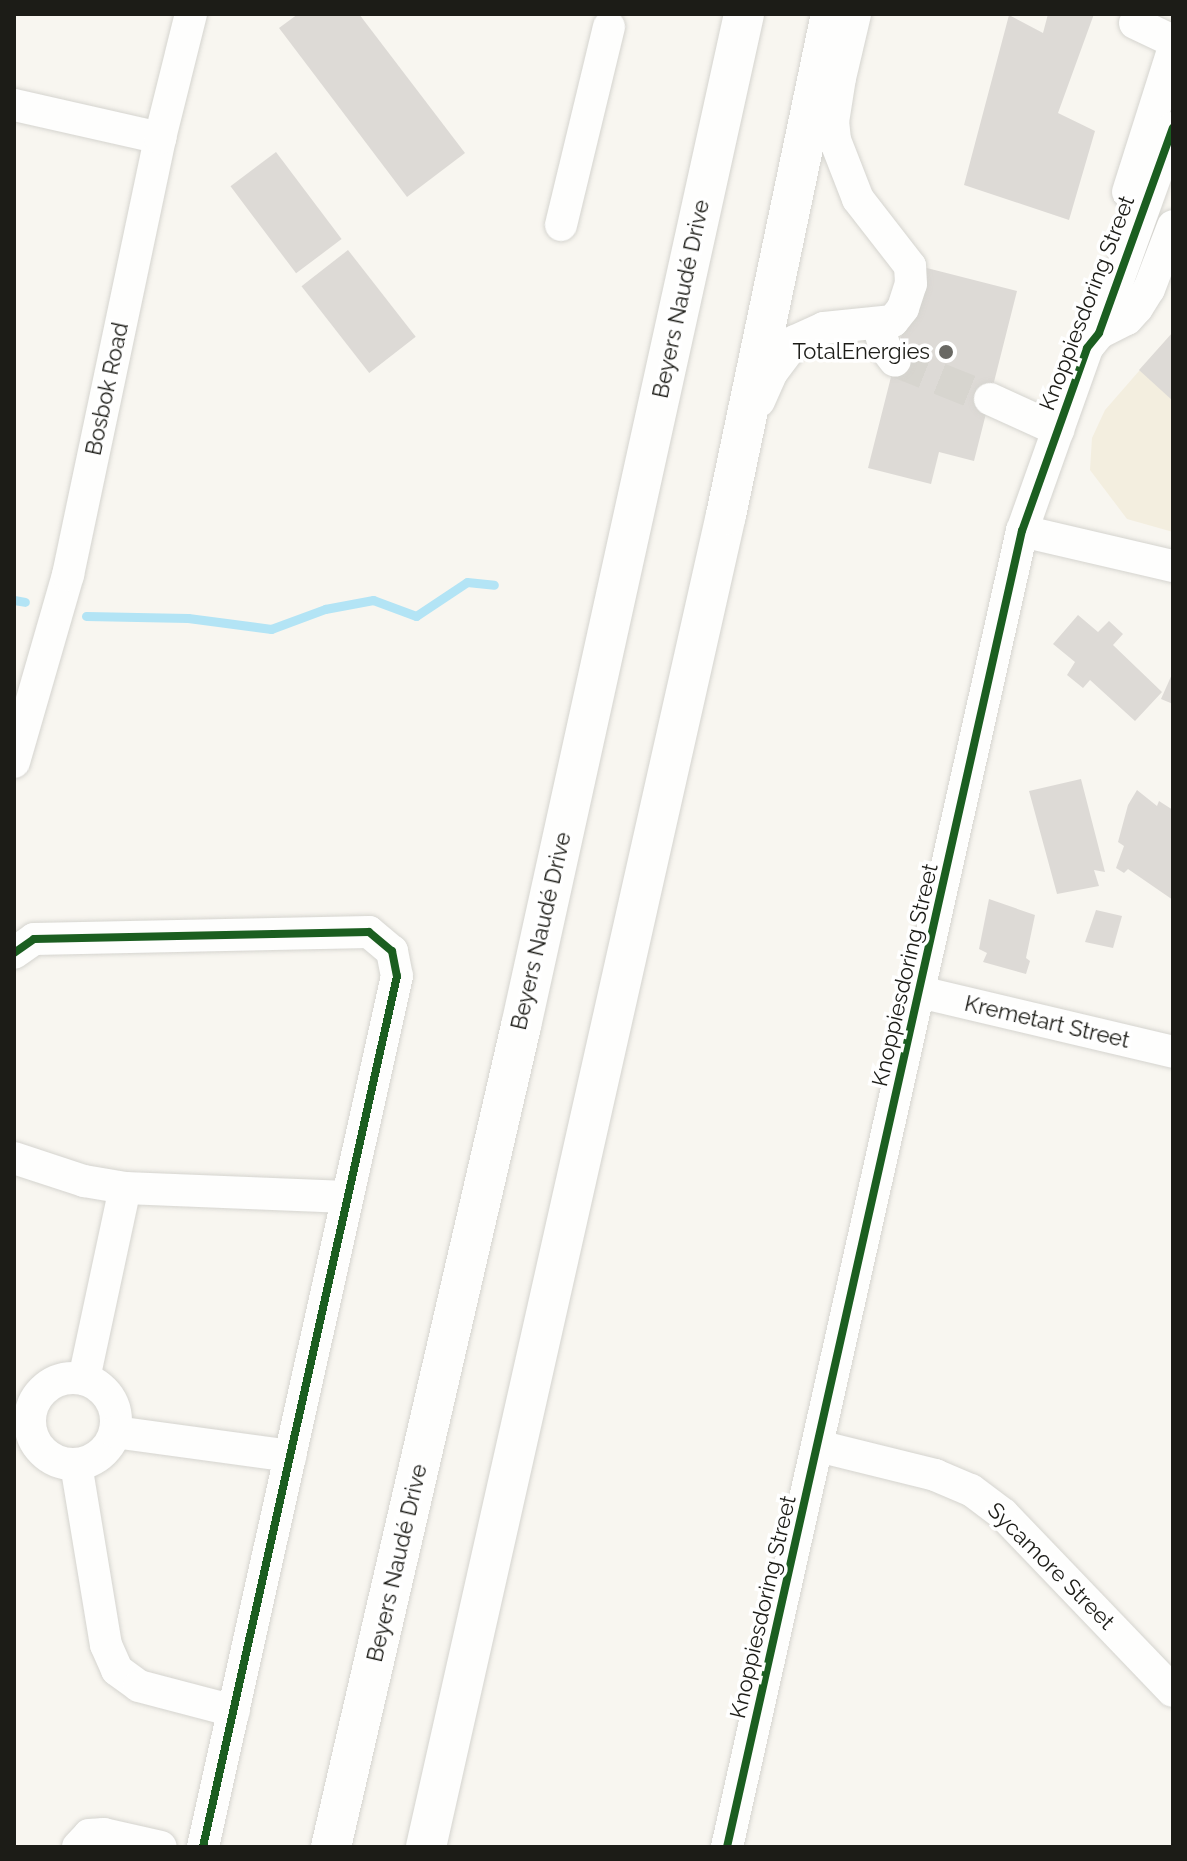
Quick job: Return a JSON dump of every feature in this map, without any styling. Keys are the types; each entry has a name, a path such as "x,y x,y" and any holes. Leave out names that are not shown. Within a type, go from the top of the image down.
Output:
{"main road":[{"name":"Beyers Naudé Drive","path":"331,1847 521,1026 744,14"},
{"path":"426,1847 741,443 831,14"}],"street":[{"name":"Bosbok Road","path":"14,762 68,575 160,138 191,14"},
{"path":"741,443 772,372 795,341 824,328 878,325 899,315 912,277 907,262 858,199 835,140 838,92 855,14"},
{"path":"1135,23 1173,41"},
{"path":"561,225 609,27"},
{"name":"Knoppiesdoring Street","path":"1093,341 1085,326 1173,50"},
{"path":"14,105 160,138"},
{"name":"Knoppiesdoring Street","path":"727,1847 1022,531 1173,128"},
{"path":"1093,341 1127,319 1137,308 1149,289 1173,226"},
{"path":"878,325 885,348 895,361"},
{"path":"990,399 1058,430"},
{"path":"1022,531 1173,566"},
{"path":"14,953 34,939 369,932 392,951 397,976 203,1847"},
{"name":"Kremetart Street","path":"920,992 1173,1052"},
{"path":"14,1158 84,1181 125,1188 347,1197"},
{"path":"84,1379 125,1188"},
{"path":"71,1378 84,1379 106,1394 113,1406 115,1432 101,1454 76,1464 62,1463 40,1448 23,1407 46,1388 71,1378"},
{"path":"115,1432 290,1456"},
{"name":"Sycamore Street","path":"818,1446 935,1475 971,1490 1003,1514 1173,1691"},
{"path":"76,1464 106,1645 117,1670 139,1686 234,1711"},
{"path":"78,1847 89,1835 104,1834 161,1847"}],"shaded area":[{"path":"1173,332 1173,532 1127,519 1090,470 1092,438 1105,410"}],"building":[{"path":"298,14 359,14 465,153 407,197 279,28"},
{"path":"1048,14 1094,14 1058,113 1095,131 1069,220 964,185 1009,15 1043,33"},
{"path":"276,152 342,239 296,273 230,186"},
{"path":"348,250 416,337 369,373 302,286"},
{"path":"919,266 1017,291 974,461 939,452 931,484 868,468"},
{"path":"1173,332 1173,401 1139,370"},
{"path":"1078,615 1098,632 1109,621 1123,634 1113,645 1162,692 1135,721 1090,680 1083,688 1067,675 1075,662 1053,644"},
{"path":"1173,672 1173,704 1161,699"},
{"path":"1081,779 1105,872 1094,870 1099,886 1057,894 1029,791"},
{"path":"1137,790 1157,806 1159,801 1173,810 1173,900 1128,869 1124,873 1116,868 1124,846 1118,842 1128,805"},
{"path":"989,899 1035,915 1026,958 1030,961 1026,974 983,962 987,953 979,949"},
{"path":"1096,910 1122,916 1113,948 1085,942"}],"waterway":[{"path":"86,616 188,618 271,629 325,609 373,600 416,616 467,582 494,585"},
{"path":"14,600 25,602"}],"tunnel":[{"path":"895,361 990,399"}],"cycle path":[{"path":"727,1847 1022,531 1087,348 1099,333 1173,128"},
{"path":"14,953 34,939 369,932 392,951 397,976 203,1847"}],"place":[{"name":"TotalEnergies","path":"946,352"}]}
